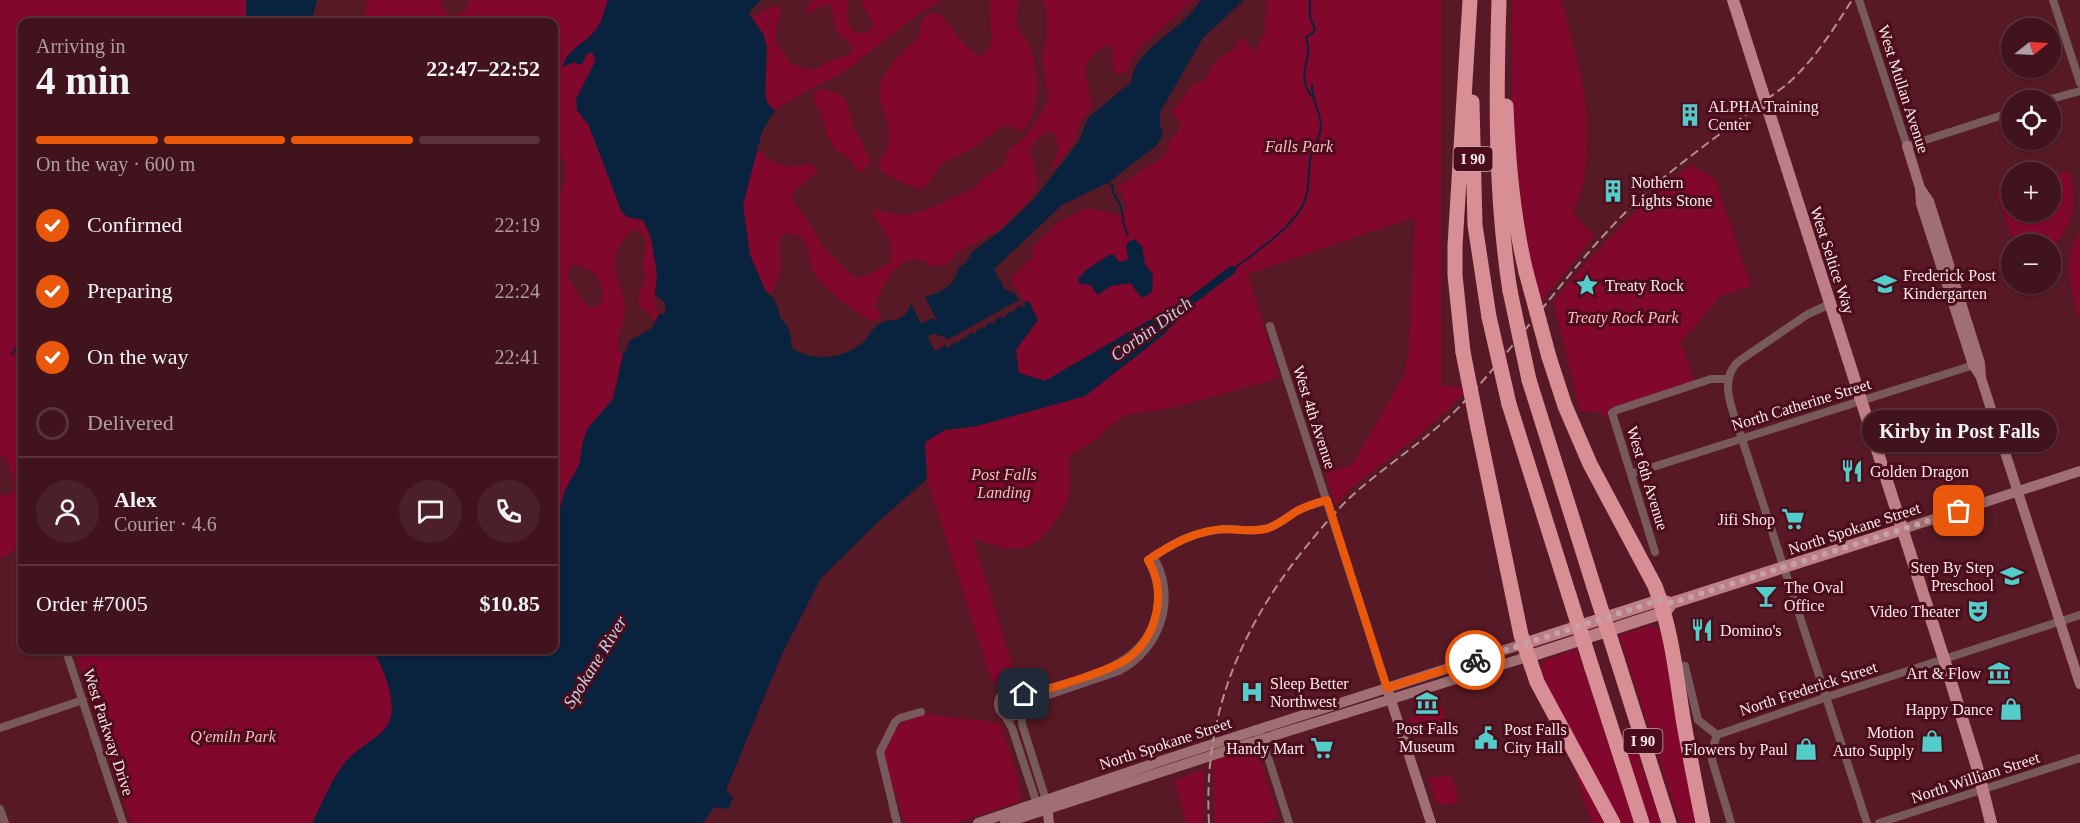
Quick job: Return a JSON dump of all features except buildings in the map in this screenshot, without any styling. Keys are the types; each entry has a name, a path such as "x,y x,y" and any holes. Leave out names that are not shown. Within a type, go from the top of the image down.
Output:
{"highway":[{"name":"I 90","path":"1472,0 1475,225 1489,317 1509,404 1642,823"},
{"path":"1472,0 1455,246 1455,275 1463,352 1525,651 1537,682 1613,823"},
{"name":"I 90","path":"1499,0 1496,135 1500,211 1510,291 1529,380 1669,823"},
{"path":"1504,0 1509,166 1526,272 1549,357 1565,406 1586,456 1615,514 1666,605 1686,735 1703,823"}],"main road":[{"name":"West Seltice Way","path":"1733,0 1944,659 1991,823"},
{"name":"West Mullan Avenue","path":"1907,146 1920,188 1929,201 1976,364 2080,684"},
{"name":"North Spokane Street","path":"1261,734 1391,700 1525,651 2080,471"},
{"name":"North Spokane Street","path":"978,823 1043,806 1261,734 1387,688 1525,651"},
{"path":"1387,688 1431,823"},
{"name":"North Spokane Street","path":"1005,823 1043,806"},
{"path":"1043,806 1048,823"}],"street":[{"name":"West Mullan Avenue","path":"1859,0 1907,146"},
{"path":"2053,0 2080,82"},
{"path":"2061,97 2080,92"},
{"path":"1907,146 2001,116"},
{"path":"1830,304 1809,314 1739,361 1731,370 1728,379 1729,395 1867,823"},
{"name":"West 4th Avenue","path":"1270,326 1387,688"},
{"name":"North Catherine Street","path":"1631,474 1976,364"},
{"name":"West 6th Avenue","path":"1655,552 1612,413 1711,379 1728,379"},
{"path":"1151,558 1175,542 1200,533 1222,530 1254,531 1270,528 1301,509 1327,500"},
{"path":"1043,806 1012,728 998,706 1000,696 1009,691 1030,694 1110,668 1135,652 1152,628 1158,607 1157,583 1151,558"},
{"path":"1005,716 1013,717 1032,701 1119,671 1146,651 1160,626 1165,601 1163,578 1151,558"},
{"name":"North Frederick Street","path":"1718,735 2080,615"},
{"name":"West Parkway Drive","path":"67,654 123,823"},
{"path":"1685,666 1698,720 1718,735 1712,750 1712,760 1731,823"},
{"path":"1020,694 1023,700 1022,724 1043,806"},
{"path":"0,728 83,700"},
{"path":"897,823 880,752 895,722 921,711"},
{"path":"1261,734 1289,823"},
{"name":"North William Street","path":"1879,823 2080,758"},
{"path":"0,809 5,823"}],"green space":[{"path":"0,0 246,0 246,18 18,18 18,549 0,558 0,495 10,494 16,487 5,455 0,458"},
{"path":"368,0 441,0 443,9 451,16 464,11 470,0 608,0 597,28 591,36 574,49 564,66 573,62 583,63 587,54 591,52 594,55 595,62 576,99 577,110 589,126 621,210 627,217 643,219 656,262 655,300 659,314 656,323 639,303 639,295 645,280 643,261 646,239 640,231 631,231 618,248 615,257 616,273 625,312 617,349 623,354 613,399 588,428 579,465 558,508 558,198 565,176 564,161 558,153 558,18 363,18","holes":["576,265 589,269 597,276 602,287 603,300 596,307 589,307 581,299 567,275 569,268"]},
{"path":"815,0 848,0 847,19 852,30 863,34 871,29 873,23 861,0 942,0 916,16 844,72 775,110 768,104 765,96 766,47 763,34 752,18 773,6 779,7 781,14 776,25 776,41 789,62 804,69 815,69 831,60 850,54 852,47 837,31 830,4 806,14 807,7"},
{"path":"990,0 1019,0 1018,27 1033,56 1037,92 1032,116 1027,125 1020,131 1008,125 1001,127 968,151 943,163 924,187 918,188 889,176 879,166 889,134 879,97 883,77 900,54 918,38 923,19 930,14 936,13 945,19 968,47 982,56 991,44"},
{"path":"1043,0 1194,0 1143,45 1133,56 1127,72 1117,74 1114,71 1111,46 1106,45 1095,53 1086,67 1092,108 1081,120 1074,142 1053,170 1053,162 1059,149 1053,132 1044,134 1035,142 1029,153 1035,165 1037,188 1029,200 1000,229 958,252 948,264 934,267 916,259 902,264 889,277 880,293 875,308 881,315 878,319 873,321 859,313 823,284 813,271 806,244 793,234 782,235 779,276 771,294 766,292 750,255 743,205 757,150 776,164 793,166 810,164 817,169 816,173 794,191 792,199 824,248 853,277 864,277 890,263 892,256 888,237 872,214 872,210 904,215 926,210 972,189 1005,164 1008,151 1027,134 1043,111 1048,98 1042,55 1047,39 1046,10"},
{"name":"Falls Park","path":"1266,0 1441,0 1441,386 1465,387 1465,393 1421,434 1350,489 1336,506 1325,473 1352,465 1404,375 1409,346 1415,217 1248,274 1279,378 1172,408 1126,415 1095,440 1069,456 1070,484 1067,501 1057,519 1035,543 1012,549 973,539 1015,674 992,682 927,479 925,442 945,430 977,426 1085,396 1162,336 1190,308 1184,300 1045,381 1019,374 1016,350 1028,301 1026,302 1014,286 1011,277 1032,258 1033,247 1058,222 1089,208 1123,214 1127,207 1118,186 1166,153 1170,141 1181,124 1172,112 1193,85 1206,79 1215,61 1238,46 1236,43 1243,38 1254,52 1265,32"},
{"path":"1512,0 1561,0 1579,66 1586,110 1587,155 1581,191 1573,213 1595,236 1538,305 1519,201 1512,120"},
{"path":"822,89 838,93 845,99 855,130 869,157 870,163 862,172 857,171 850,159 835,149 827,135 822,116 814,101 814,93"},
{"name":"Treaty Rock Park","path":"1692,164 1716,181 1751,286 1720,296 1681,342 1694,381 1616,407 1604,418 1602,412 1580,411 1553,301 1619,229 1654,195"},
{"path":"2069,171 2074,203 2069,222 2061,236 2011,234 2007,222 2061,222 2061,173"},
{"path":"2001,190 2001,207 1997,196"},
{"path":"2080,231 2080,316 2078,317 2071,284 2070,262 2074,241"},
{"path":"1651,626 1658,630 1660,628 1699,823 1680,823 1619,635"},
{"path":"1577,649 1634,823 1617,823 1539,678 1543,661"},
{"name":"Q'emiln Park","path":"75,654 375,654 390,691 392,703 388,724 382,732 344,763 312,823 131,823"},
{"path":"1442,706 1444,714 1442,727 1422,734 1412,728 1409,720 1411,718"},
{"path":"926,714 1000,724 1021,789 1018,790 1022,801 956,823 908,823 907,820 904,821 884,759 885,752 900,725"},
{"path":"1248,748 1257,750 1279,818 1263,823 1214,823 1213,758"},
{"path":"1636,749 1661,823 1649,823 1628,752"},
{"path":"1204,769 1204,823 1186,823 1174,781"},
{"path":"1579,771 1607,823 1592,823 1575,772"},
{"path":"1451,776 1458,802 1445,805 1436,803 1428,777"}],"water":[{"path":"246,0 317,0 312,18 246,18"},
{"name":"Spokane River","path":"608,0 761,0 749,14 763,34 767,47 765,96 768,104 775,110 762,132 743,205 750,255 766,292 774,300 781,319 788,329 792,348 800,352 827,357 846,352 862,343 878,325 904,316 911,304 935,351 946,345 948,349 950,345 960,342 959,340 967,338 966,336 973,332 977,333 976,331 983,327 984,329 986,325 996,322 995,320 1002,316 1006,317 1005,315 1012,311 1013,313 1021,305 1025,306 1024,303 1029,301 1038,320 1016,350 1019,373 1045,381 1184,300 1190,307 1162,336 1085,396 977,426 945,430 925,442 927,479 879,521 821,578 782,654 726,790 733,797 729,809 714,807 703,823 312,823 344,763 382,732 388,724 392,703 390,691 375,654 558,654 558,508 579,465 588,428 613,399 623,354 629,341 652,328 659,314 665,314 664,303 655,296 657,275 651,237 643,220 627,217 621,210 589,126 577,110 576,99 595,62 594,55 591,52 587,54 581,65 573,62 564,67 563,65 571,52 598,27"},
{"path":"1201,0 1244,0 1203,38 1160,112 1163,134 1157,145 1109,182 1062,205 994,269 1005,290 1014,293 1019,300 947,340 925,297 951,284 958,268 966,263 973,251 1003,229 1035,198 1079,141 1088,118 1131,82 1139,61 1154,45 1181,23"},
{"path":"1134,239 1142,246 1145,264 1153,275 1152,292 1143,298 1131,283 1111,286 1098,295 1090,285 1079,283 1078,279 1086,270 1109,255 1113,254 1119,262 1127,260 1126,244"}],"waterway":[{"path":"1310,0 1310,17 1315,29 1306,37 1308,50 1304,80 1312,97"},
{"name":"Corbin Ditch","path":"1232,270 1281,232 1303,205 1307,193 1311,155 1321,129 1312,84"},
{"path":"1108,183 1113,186 1128,235"},
{"name":"Corbin Ditch","path":"1179,310 1232,270"},
{"path":"912,343 924,330 933,326 944,330 954,325 956,321"},
{"path":"12,354 18,347"}],"railway":[{"path":"1209,823 1212,749 1229,679 1259,614 1301,553 1355,493 1438,427 1463,403 1623,215 1674,169 1796,76 1822,45 1852,0"}],"way so far":[{"path":"1475,660 1660,600 1672,603 1959,511"}],"place":[{"name":"ALPHA Training Center","path":"1690,115"},
{"name":"Nothern Lights Stone","path":"1613,191"},
{"name":"Frederick Post Kindergarten","path":"1885,284"},
{"name":"Treaty Rock","path":"1587,285"},
{"name":"Golden Dragon","path":"1852,471"},
{"name":"Kirby in Post Falls","path":"1959,511"},
{"name":"Jifi Shop","path":"1793,519"},
{"name":"Step By Step Preschool","path":"2012,576"},
{"name":"The Oval Office","path":"1766,596"},
{"name":"Video Theater","path":"1978,611"},
{"name":"Domino's","path":"1702,630"},
{"name":"Art & Flow","path":"1999,673"},
{"name":"Sleep Better Northwest","path":"1252,692"},
{"name":"Post Falls Museum","path":"1427,703"},
{"name":"Happy Dance","path":"2011,709"},
{"name":"Post Falls City Hall","path":"1486,738"},
{"name":"Motion Auto Supply","path":"1932,741"},
{"name":"Handy Mart","path":"1322,748"},
{"name":"Flowers by Paul","path":"1806,749"}],"route":[{"path":"1024,694 1110,668 1135,652 1152,628 1158,607 1157,583 1148,560 1170,545 1187,536 1207,531 1230,529 1254,531 1270,528 1307,506 1327,500 1387,688 1475,660"}],"park label":[{"name":"Post Falls Landing","path":"1004,483"}]}
